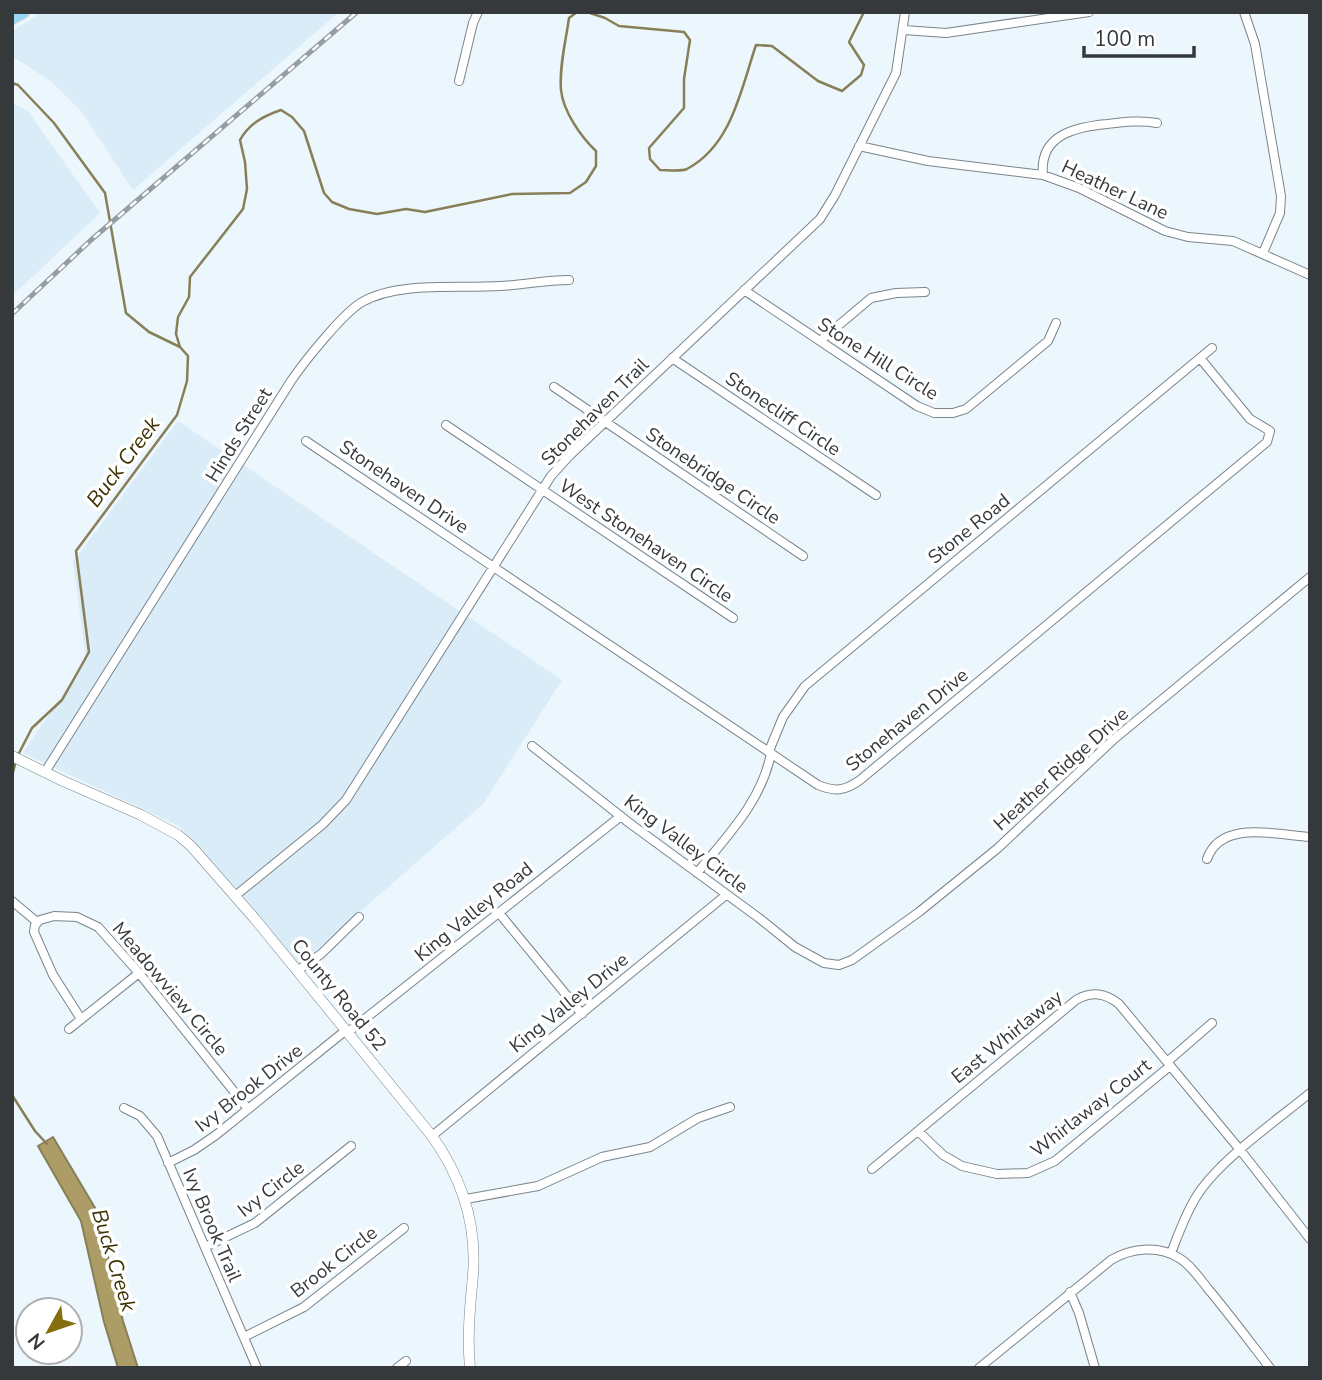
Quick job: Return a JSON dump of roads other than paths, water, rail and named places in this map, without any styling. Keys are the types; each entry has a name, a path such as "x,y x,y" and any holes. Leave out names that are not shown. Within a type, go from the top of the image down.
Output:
{"main road":[{"path":"12,18 23,12"}],"street":[{"path":"459,81 478,12"},
{"name":"Stonehaven Trail","path":"236,896 321,825 346,800 559,466 820,219 897,74 905,12"},
{"path":"904,30 946,33 1089,12"},
{"path":"1244,12 1255,44 1281,196 1280,213 1263,253"},
{"path":"1044,175 1042,162 1048,147 1062,135 1078,127 1142,120 1157,122"},
{"name":"Heather Lane","path":"859,146 928,161 1044,175 1079,188 1165,231 1188,237 1233,241 1310,275"},
{"name":"Hinds Street","path":"45,772 291,381 315,350 356,307 373,297 403,290 569,280"},
{"name":"Stone Hill Circle","path":"744,290 917,406 926,411 943,414 961,411 976,402 1048,341 1056,323"},
{"path":"820,341 871,298 888,293 925,292"},
{"name":"Stone Road","path":"697,873 747,811 763,780 783,717 805,686 1212,348"},
{"name":"Stonecliff Circle","path":"672,358 876,495"},
{"name":"Stonehaven Drive","path":"306,441 828,790 842,790 855,784 1267,442 1270,431 1250,419 1200,358"},
{"name":"Stonebridge Circle","path":"554,387 803,556"},
{"name":"West Stonehaven Circle","path":"446,425 733,618"},
{"name":"Heather Ridge Drive","path":"824,963 839,965 852,960 960,879 1019,830 1113,740 1310,577"},
{"name":"King Valley Circle","path":"532,746 795,947 824,963"},
{"name":"County Road 52","path":"12,756 141,815 177,835 201,856 432,1136 448,1158 466,1199 471,1226 474,1260 468,1326 470,1368"},
{"name":"King Valley Road","path":"346,1032 621,816"},
{"path":"1206,859 1213,845 1228,835 1263,833 1310,837"},
{"name":"King Valley Drive","path":"432,1136 726,894"},
{"path":"12,901 37,922 34,932 46,961 81,1019"},
{"path":"499,913 582,1014"},
{"name":"Meadowview Circle","path":"37,922 45,918 66,916 87,920 106,934 248,1109"},
{"path":"297,971 321,954 359,917"},
{"path":"69,1029 139,973"},
{"name":"East Whirlaway","path":"872,1169 1076,1000 1087,995 1105,995 1119,1004 1310,1239"},
{"name":"Whirlaway Court","path":"918,1130 943,1155 961,1166 997,1174 1028,1174 1055,1161 1169,1064 1212,1023"},
{"name":"Ivy Brook Drive","path":"168,1163 204,1145 346,1032"},
{"path":"1171,1253 1198,1194 1215,1173 1310,1093"},
{"path":"466,1199 538,1186 602,1157 650,1147 698,1118 730,1107"},
{"name":"Ivy Brook Trail","path":"124,1108 137,1113 149,1125 257,1368"},
{"name":"Ivy Circle","path":"205,1247 249,1227 351,1146"},
{"name":"Brook Circle","path":"244,1337 304,1307 404,1228"},
{"path":"979,1368 1111,1260 1128,1252 1147,1249 1171,1253 1182,1259 1270,1368"},
{"path":"1070,1292 1095,1368"},
{"path":"397,1368 406,1361"}],"waterway":[{"name":"Buck Creek","path":"18,755 32,728 62,700 89,652 76,551 177,415 187,381 188,356 180,347 176,334 178,317 189,297 190,277 243,209 247,189 240,140 244,134 257,121 281,110 292,117 304,131 324,193 332,202 349,209 377,214 406,209 425,212 512,194 570,193 586,182 596,166 596,151 574,123 565,106 561,90 569,18 577,12"},
{"name":"Buck Creek","path":"587,12 619,26 684,32 690,40 684,79 684,108 649,148 650,159 660,170 677,171 687,169 702,159 725,131 756,45 772,46 818,81 842,91 861,75 864,65 849,42 864,12"},
{"path":"12,83 18,85 54,123 105,193 126,313 149,332 180,347"},
{"name":"Buck Creek","path":"12,776 16,761"},
{"name":"Buck Creek","path":"12,1095 35,1131 47,1144"}],"railway":[{"path":"12,314 91,240 357,12"}]}
